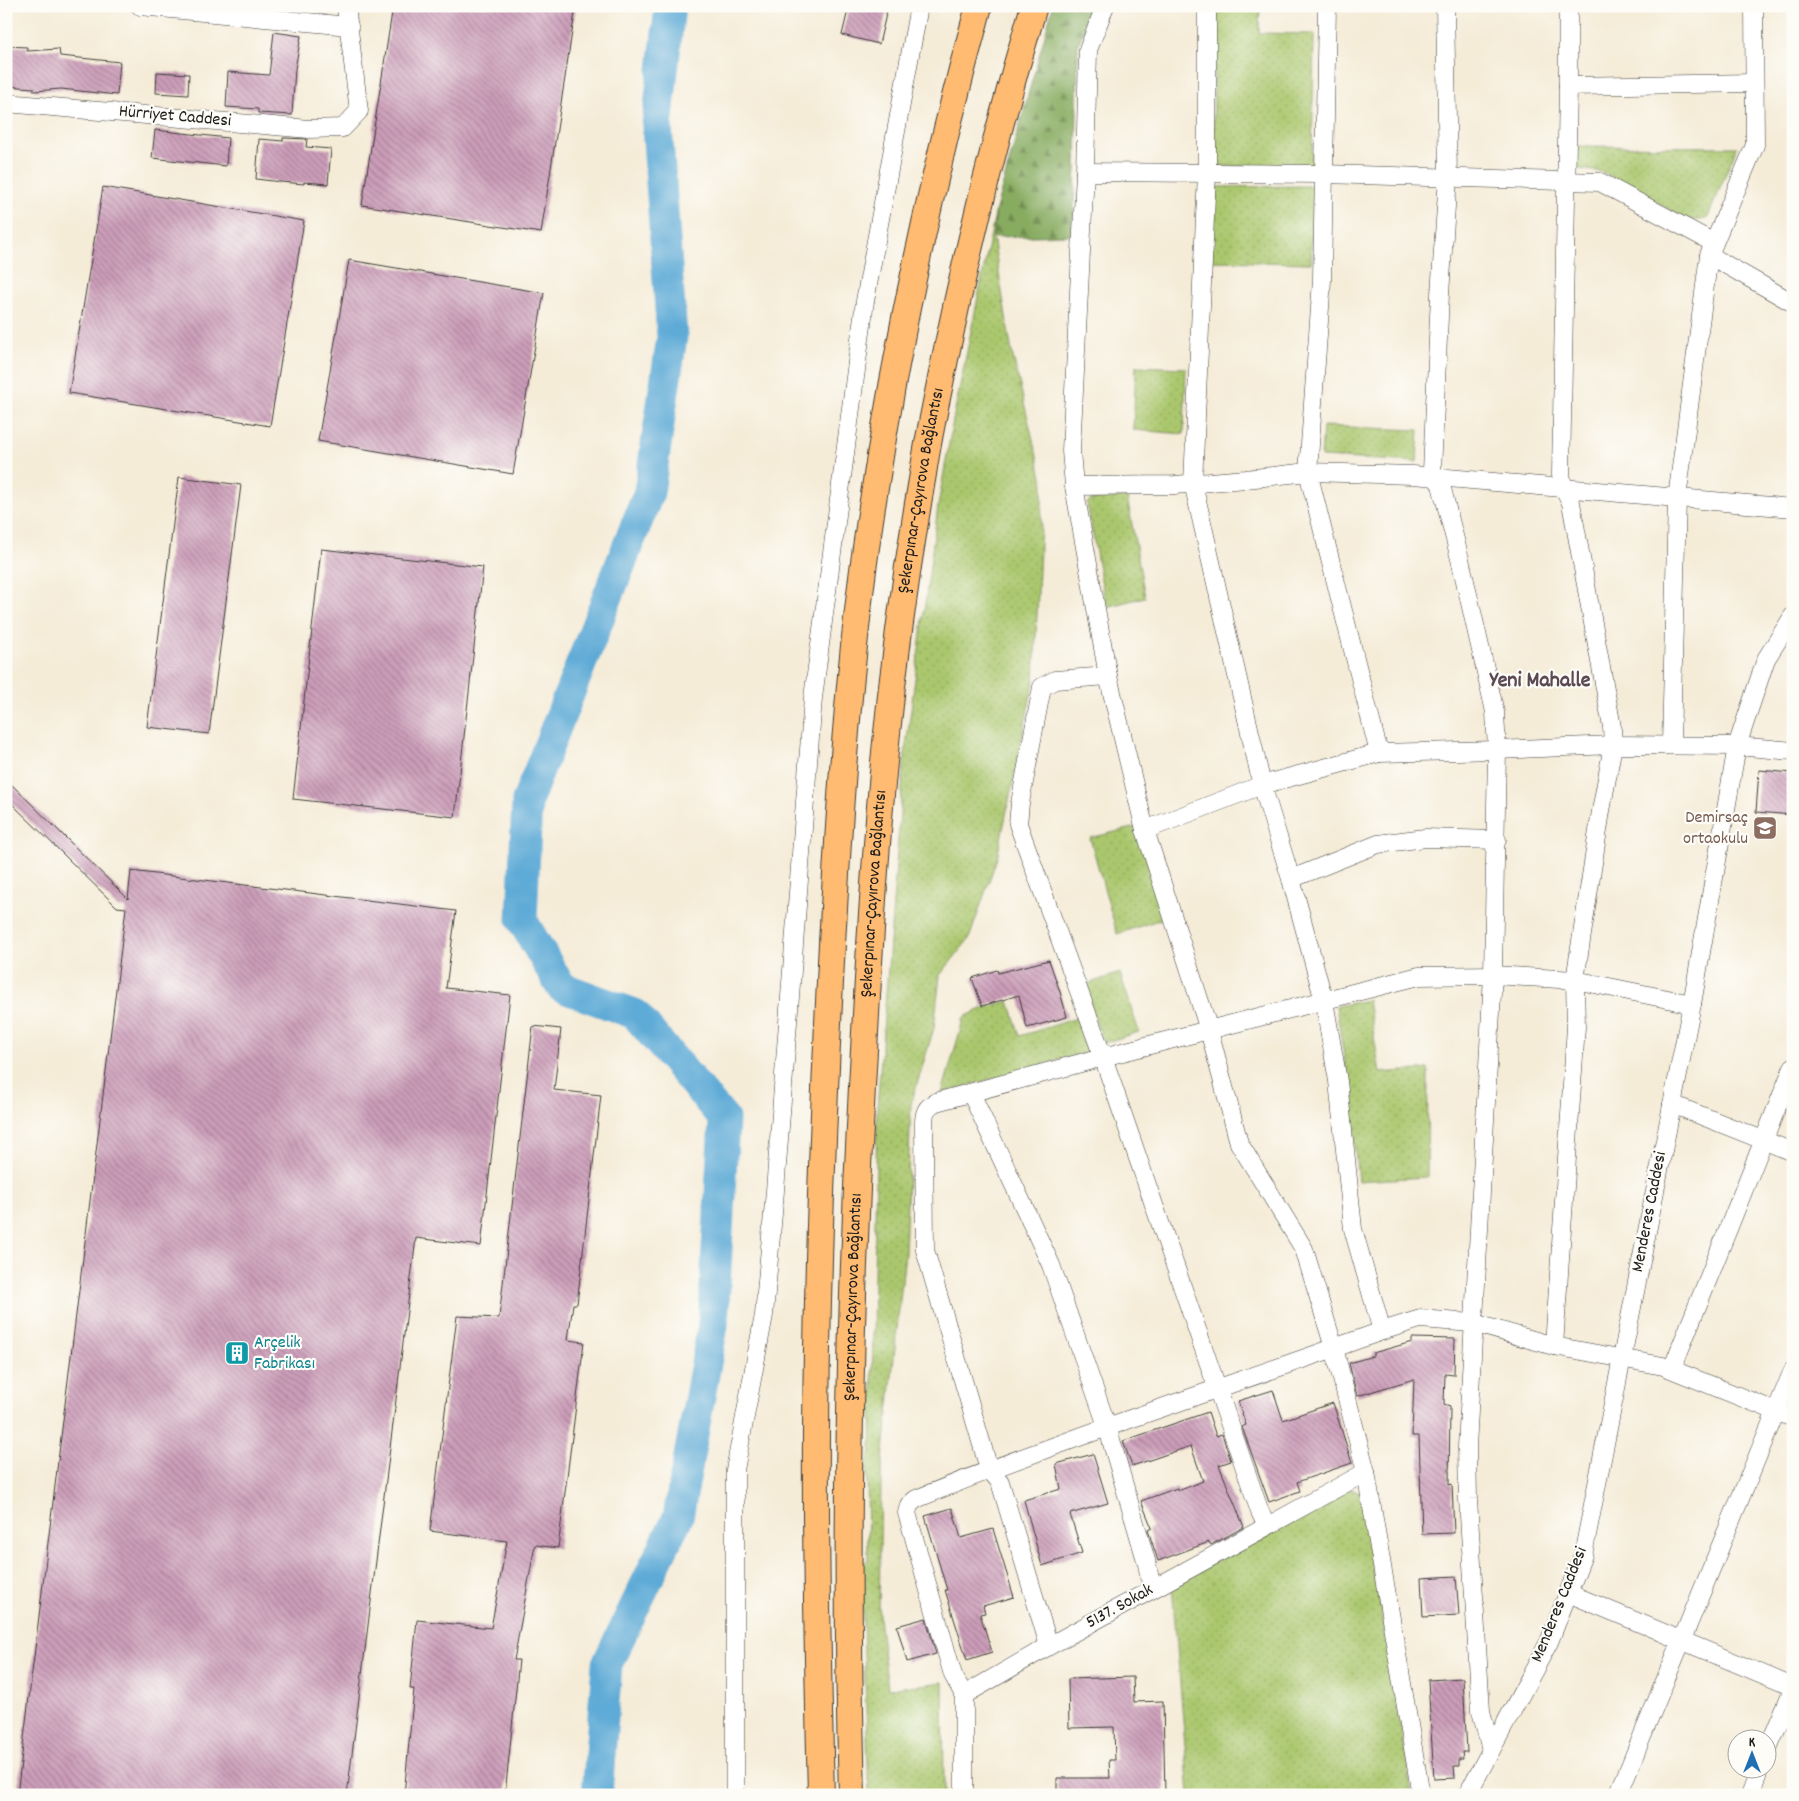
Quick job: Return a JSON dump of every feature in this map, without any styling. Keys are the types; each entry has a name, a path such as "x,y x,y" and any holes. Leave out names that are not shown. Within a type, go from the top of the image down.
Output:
{"highway":[{"name":"Şekerpınar-Çayırova Bağlantısı","path":"821,1795 816,1432 825,1080 843,758 854,643 868,533 889,401 939,155 979,6"},
{"name":"Şekerpınar-Çayırova Bağlantısı","path":"852,1795 848,1656 849,1498 856,1202 866,1015 885,752 910,554 923,469 968,252 1034,6"}],"street":[{"path":"140,6 349,26 346,6"},
{"path":"735,1795 735,1470 764,1315 813,698 864,302 919,6"},
{"path":"1105,6 1088,50 1085,172 1071,451 1074,486 1108,676 1146,830 1209,1030 1239,1143 1304,1249 1334,1348 1366,1472 1421,1795"},
{"path":"1207,6 1207,173 1193,483 1262,785 1291,879 1324,1001 1338,1082 1353,1229 1382,1331"},
{"path":"1327,6 1322,280 1308,472 1379,753"},
{"path":"1446,6 1448,177 1431,478 1495,712 1497,750 1492,975 1467,1447 1468,1500 1480,1711 1491,1750"},
{"path":"1568,6 1567,181 1561,481 1568,494 1576,496 1677,498 1792,504"},
{"path":"1671,745 1677,498 1711,249 1755,145 1754,6"},
{"name":"Hürriyet Caddesi","path":"6,103 309,129 344,128 359,111 349,26"},
{"path":"1568,86 1754,83"},
{"path":"1085,172 1323,174 1600,182 1711,249 1793,303"},
{"path":"1074,486 1193,483 1308,472 1463,479 1543,486 1561,481"},
{"path":"1554,1346 1576,1027 1575,980 1613,744 1612,727 1576,496"},
{"name":"Menderes Caddesi","path":"1467,1795 1549,1642 1583,1555 1692,1004 1737,746 1766,659 1793,616"},
{"path":"1108,676 1054,680 1042,687 1020,803 1018,824 1103,1057 1260,1512 1267,1526"},
{"path":"1146,830 1262,785 1379,753 1497,750 1613,744 1737,746 1793,751"},
{"path":"1291,879 1378,844 1425,838 1496,840"},
{"path":"1049,1646 994,1476 925,1250 924,1115 927,1107 936,1102 1103,1057 1419,976 1492,975 1575,980 1692,1004"},
{"path":"1672,1369 1793,1066"},
{"path":"972,1093 1051,1266 1107,1426 1147,1564 1152,1589"},
{"path":"1672,1104 1793,1152"},
{"path":"964,1795 964,1695 953,1675 907,1513 909,1505 916,1500 994,1476 1008,1462 1107,1426 1420,1319 1474,1324 1554,1346 1664,1366 1793,1418"},
{"path":"1618,1795 1793,1370"},
{"name":"5137. Sokak","path":"964,1695 1049,1646 1366,1472"},
{"path":"1568,1593 1793,1688 1776,1729"},
{"path":"1750,1795 1756,1778"}],"green space":[{"path":"1053,6 1095,6 1078,44 1076,170 1072,235 993,237 996,209"},
{"path":"1215,6 1260,6 1259,33 1314,34 1312,167 1213,166"},
{"path":"1572,146 1737,147 1708,217 1701,220 1688,220 1603,172 1572,168"},
{"path":"1313,186 1311,263 1208,261 1211,187"},
{"path":"996,209 993,237 1012,353 1043,481 1034,681 997,858 969,939 940,975 934,1028 911,1104 905,1253 881,1480 879,1618 888,1689 943,1682 944,1795 869,1795 861,1563 868,1561 867,1462 871,1451 877,1109 904,762 938,506 954,415"},
{"path":"1136,366 1186,368 1184,434 1133,430"},
{"path":"1323,426 1419,430 1417,462 1321,457"},
{"path":"1127,497 1145,597 1106,607 1087,503 1091,500"},
{"path":"1140,826 1170,916 1117,934 1090,838"},
{"path":"1120,973 1139,1032 1103,1043 1084,985"},
{"path":"1368,1000 1380,1073 1428,1069 1427,1177 1358,1181 1349,1089 1336,1006"},
{"path":"1009,1001 1020,1036 1077,1018 1087,1052 942,1093 964,1017 984,1008"},
{"path":"1349,1488 1360,1493 1411,1795 1189,1795 1172,1585"}],"building":[{"path":"393,6 576,6 541,233 362,205"},
{"path":"849,6 888,6 879,44 842,35"},
{"path":"274,32 301,36 295,69 292,115 258,113 258,109 226,107 228,72 269,75"},
{"path":"6,46 27,47 27,51 59,49 60,56 120,62 117,95 61,89 34,91 34,88 6,86"},
{"path":"157,72 189,74 188,95 156,93"},
{"path":"155,130 228,138 226,166 152,158"},
{"path":"283,138 307,139 306,147 331,149 328,184 304,182 304,184 256,179 259,139 283,141"},
{"path":"103,187 304,221 270,426 69,393"},
{"path":"349,260 544,293 513,474 318,441"},
{"path":"179,477 241,485 209,734 147,727"},
{"path":"321,549 483,567 455,817 293,799"},
{"path":"1759,770 1793,773 1793,815 1756,812"},
{"name":"Arçelik Fabrikası","path":"6,779 128,899 131,871 456,911 446,988 510,995 481,1246 416,1238 347,1795 17,1795 126,908 117,907 6,798"},
{"path":"1049,960 1067,1017 1027,1028 1019,995 982,1006 972,978 997,970 998,973"},
{"path":"533,1026 561,1029 554,1090 601,1095 577,1304 573,1304 568,1340 584,1342 558,1548 535,1545 514,1660 519,1660 505,1795 404,1795 414,1689 410,1689 417,1620 491,1628 507,1541 430,1531 457,1316 499,1318"},
{"path":"1412,1338 1455,1339 1454,1375 1445,1374 1444,1404 1450,1406 1449,1485 1452,1484 1454,1533 1422,1534 1419,1436 1412,1436 1414,1379 1357,1396 1349,1363 1373,1356 1373,1353 1412,1342"},
{"path":"1273,1390 1283,1420 1333,1403 1352,1463 1297,1482 1300,1491 1269,1502 1242,1427 1246,1425 1238,1401"},
{"path":"1208,1412 1216,1436 1222,1434 1231,1461 1219,1465 1244,1527 1211,1545 1209,1542 1158,1561 1148,1530 1152,1528 1141,1501 1177,1488 1178,1491 1203,1481 1191,1446 1132,1466 1123,1441"},
{"path":"1093,1454 1108,1503 1070,1514 1082,1553 1042,1566 1024,1500 1061,1489 1056,1464"},
{"path":"952,1508 961,1538 993,1529 1014,1597 983,1606 985,1613 980,1614 992,1652 967,1660 945,1590 947,1590 925,1516"},
{"path":"1456,1576 1459,1615 1423,1617 1421,1578"},
{"path":"926,1618 936,1654 907,1662 897,1626"},
{"path":"1133,1677 1134,1702 1163,1701 1165,1795 1057,1795 1057,1778 1110,1778 1109,1760 1115,1760 1114,1727 1069,1728 1068,1679"},
{"path":"1463,1678 1467,1752 1462,1752 1463,1759 1459,1759 1459,1766 1454,1766 1455,1778 1434,1779 1428,1680"}],"waterway":[{"path":"597,1795 607,1664 678,1517 713,1325 724,1119 635,1014 561,987 522,920 527,801 649,492 672,337 657,126 670,6"}],"place":[{"name":"Demirsaç ortaokulu","path":"1765,828"},
{"name":"Arçelik Fabrikası","path":"237,1353"}],"district":[{"name":"Yeni Mahalle","path":"1540,681"}]}
